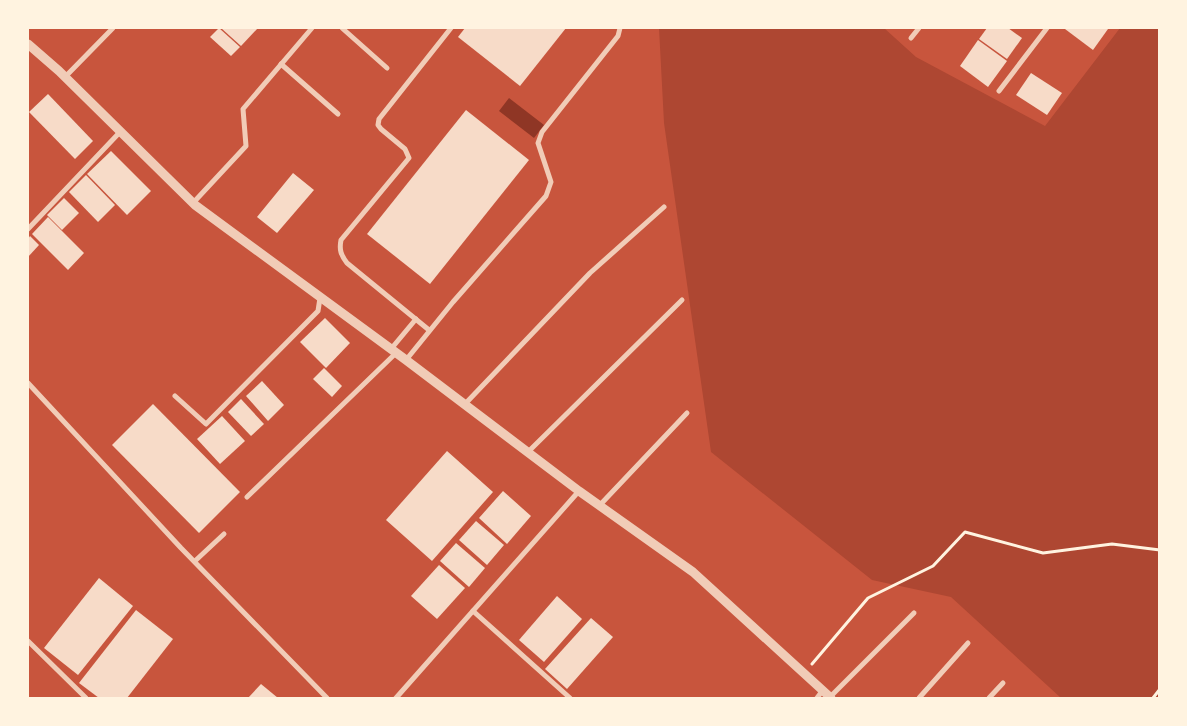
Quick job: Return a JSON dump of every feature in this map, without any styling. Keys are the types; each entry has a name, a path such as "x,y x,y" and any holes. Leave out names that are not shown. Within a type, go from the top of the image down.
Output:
{"street":[{"path":"65,77 113,28"},
{"path":"193,203 246,146 243,109 312,28"},
{"path":"342,28 387,68"},
{"path":"429,330 346,263 341,256 339,248 341,240 408,158 405,149 378,125 379,119 451,28"},
{"path":"406,360 429,330 546,196 550,182 538,143 542,132 618,36 620,28"},
{"path":"911,38 920,28"},
{"path":"1000,91 1048,28"},
{"path":"28,44 65,77 193,203 465,404 579,492 693,572 828,695"},
{"path":"281,64 338,114"},
{"path":"28,229 120,132"},
{"path":"465,404 590,273 664,207"},
{"path":"175,396 206,424 318,311 320,298"},
{"path":"528,452 682,300"},
{"path":"246,497 393,351 416,319"},
{"path":"28,383 326,698"},
{"path":"599,506 687,413"},
{"path":"396,698 579,492"},
{"path":"195,561 224,534"},
{"path":"473,611 570,698"},
{"path":"817,698 828,695 914,613"},
{"path":"28,641 86,698"},
{"path":"919,698 968,643"},
{"path":"989,698 1003,683"}],"path":[{"path":"804,673 868,598 932,566 965,532 1043,553 1112,544 1160,550"},
{"path":"1153,698 1160,689"}],"shaded area":[{"path":"659,28 884,28 916,57 1045,126 1120,28 1159,28 1159,698 1061,698 951,597 872,580 711,452 664,123"},
{"path":"509,98 544,125 534,138 499,111"}],"building":[{"path":"219,28 240,47 231,56 210,37"},
{"path":"221,28 258,28 241,46"},
{"path":"465,28 566,28 520,86 458,37"},
{"path":"987,28 1008,28 1022,38 1007,59 979,39"},
{"path":"1066,28 1107,28 1108,29 1093,50"},
{"path":"978,40 1007,61 988,87 960,66"},
{"path":"1031,73 1062,93 1047,115 1016,95"},
{"path":"48,94 93,141 75,159 29,112"},
{"path":"466,110 529,160 430,284 367,234"},
{"path":"111,151 151,191 127,215 87,174"},
{"path":"293,173 314,190 277,233 257,217"},
{"path":"86,175 115,205 98,222 69,192"},
{"path":"64,198 79,213 62,230 47,215"},
{"path":"48,217 84,253 68,270 32,234"},
{"path":"30,236 39,245 28,257 28,239"},
{"path":"325,318 350,343 326,368 300,342"},
{"path":"324,368 342,386 332,397 313,379"},
{"path":"262,381 284,405 268,421 246,396"},
{"path":"241,399 264,424 251,436 228,412"},
{"path":"153,404 240,492 199,533 112,445"},
{"path":"222,416 245,441 220,464 197,439"},
{"path":"447,451 493,492 432,561 386,520"},
{"path":"503,491 531,516 507,544 479,518"},
{"path":"476,521 504,545 487,565 459,540"},
{"path":"456,543 485,568 469,587 440,561"},
{"path":"439,565 465,588 437,619 411,596"},
{"path":"99,578 133,606 78,675 44,648"},
{"path":"557,596 582,619 544,662 519,640"},
{"path":"136,610 173,639 127,698 99,698 79,683"},
{"path":"591,618 613,637 567,689 545,669"},
{"path":"261,684 278,698 248,698"}]}
